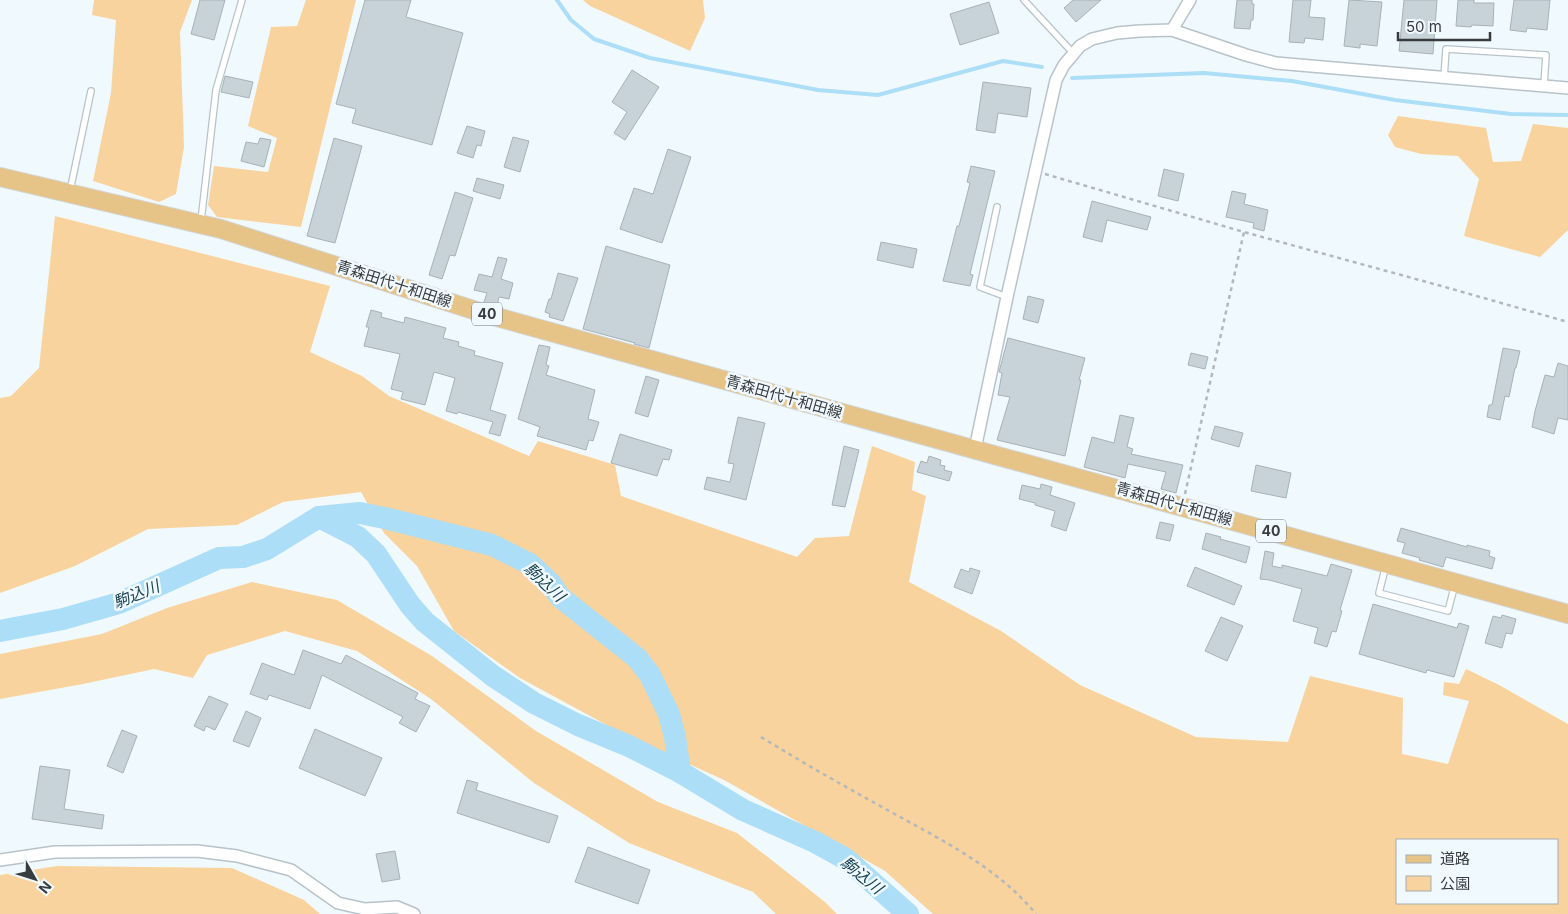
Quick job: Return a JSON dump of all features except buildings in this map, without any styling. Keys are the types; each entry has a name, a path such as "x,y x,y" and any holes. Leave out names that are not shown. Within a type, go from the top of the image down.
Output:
{"main road":[{"name":"青森田代十和田線","path":"0,178 220,229 486,314 1568,614"}],"street":[{"path":"1172,30 1190,0"},
{"path":"975,449 1056,80 1064,65 1080,46 1092,39 1117,33 1172,30 1276,63 1568,88"},
{"path":"0,860 56,852 197,851 237,856 291,870 338,903 365,909 396,907 414,914"}],"lane":[{"path":"200,224 216,90 242,0"},
{"path":"1024,0 1073,53"},
{"path":"1444,78 1446,49 1546,55 1544,86"},
{"path":"70,194 91,91"},
{"path":"997,207 980,287 1007,297"},
{"path":"1387,563 1379,594 1448,611 1456,582"}],"path":[{"path":"1035,171 1244,232 1568,322"},
{"path":"1183,507 1244,232"},
{"path":"761,736 810,767 966,853 1026,901 1036,914"}],"green space":[{"path":"94,0 192,0 180,32 184,147 176,194 159,202 93,181 111,93 116,20 92,15"},
{"path":"306,0 356,0 301,227 217,217 208,205 214,166 268,172 277,138 248,126 271,27 297,26"},
{"path":"583,0 703,0 705,18 690,51 590,6"},
{"path":"1398,116 1486,128 1493,162 1521,161 1533,124 1568,128 1568,230 1540,257 1464,236 1479,179 1458,156 1421,154 1395,147 1388,135"},
{"path":"55,216 330,286 310,352 362,376 389,396 529,456 538,441 615,465 621,496 797,557 815,538 849,536 872,446 915,462 912,490 926,496 909,582 1001,631 1080,685 1196,737 1288,742 1310,676 1403,698 1402,754 1448,764 1469,701 1443,695 1444,682 1459,684 1466,669 1499,685 1568,724 1568,914 933,914 885,871 724,780 627,736 520,678 454,631 417,566 384,533 361,492 283,502 237,525 148,529 75,566 0,593 0,398 11,396 39,368"},
{"path":"252,582 337,600 432,656 536,731 658,802 737,833 825,902 837,914 776,914 753,892 629,843 534,783 431,699 357,651 285,631 207,655 193,678 154,669 0,699 0,654 102,634 167,608"},
{"path":"57,866 232,868 304,900 320,914 0,914 0,875"}],"waterway":[{"path":"557,0 571,20 594,39 650,58 818,90 878,95 1003,61 1042,67"},
{"path":"1072,78 1204,73 1292,81 1395,100 1511,114 1568,115"},
{"name":"駒込川","path":"0,631 63,619 119,603 219,558 243,557 267,549 319,517 360,513 389,519 492,545 530,564 551,584 560,597 637,658 650,675 669,714 675,737 680,772"},
{"name":"駒込川","path":"319,517 358,537 376,554 410,605 425,622 493,676 534,703 578,725 629,746 680,772 743,810 815,842 846,859 908,914"}]}
